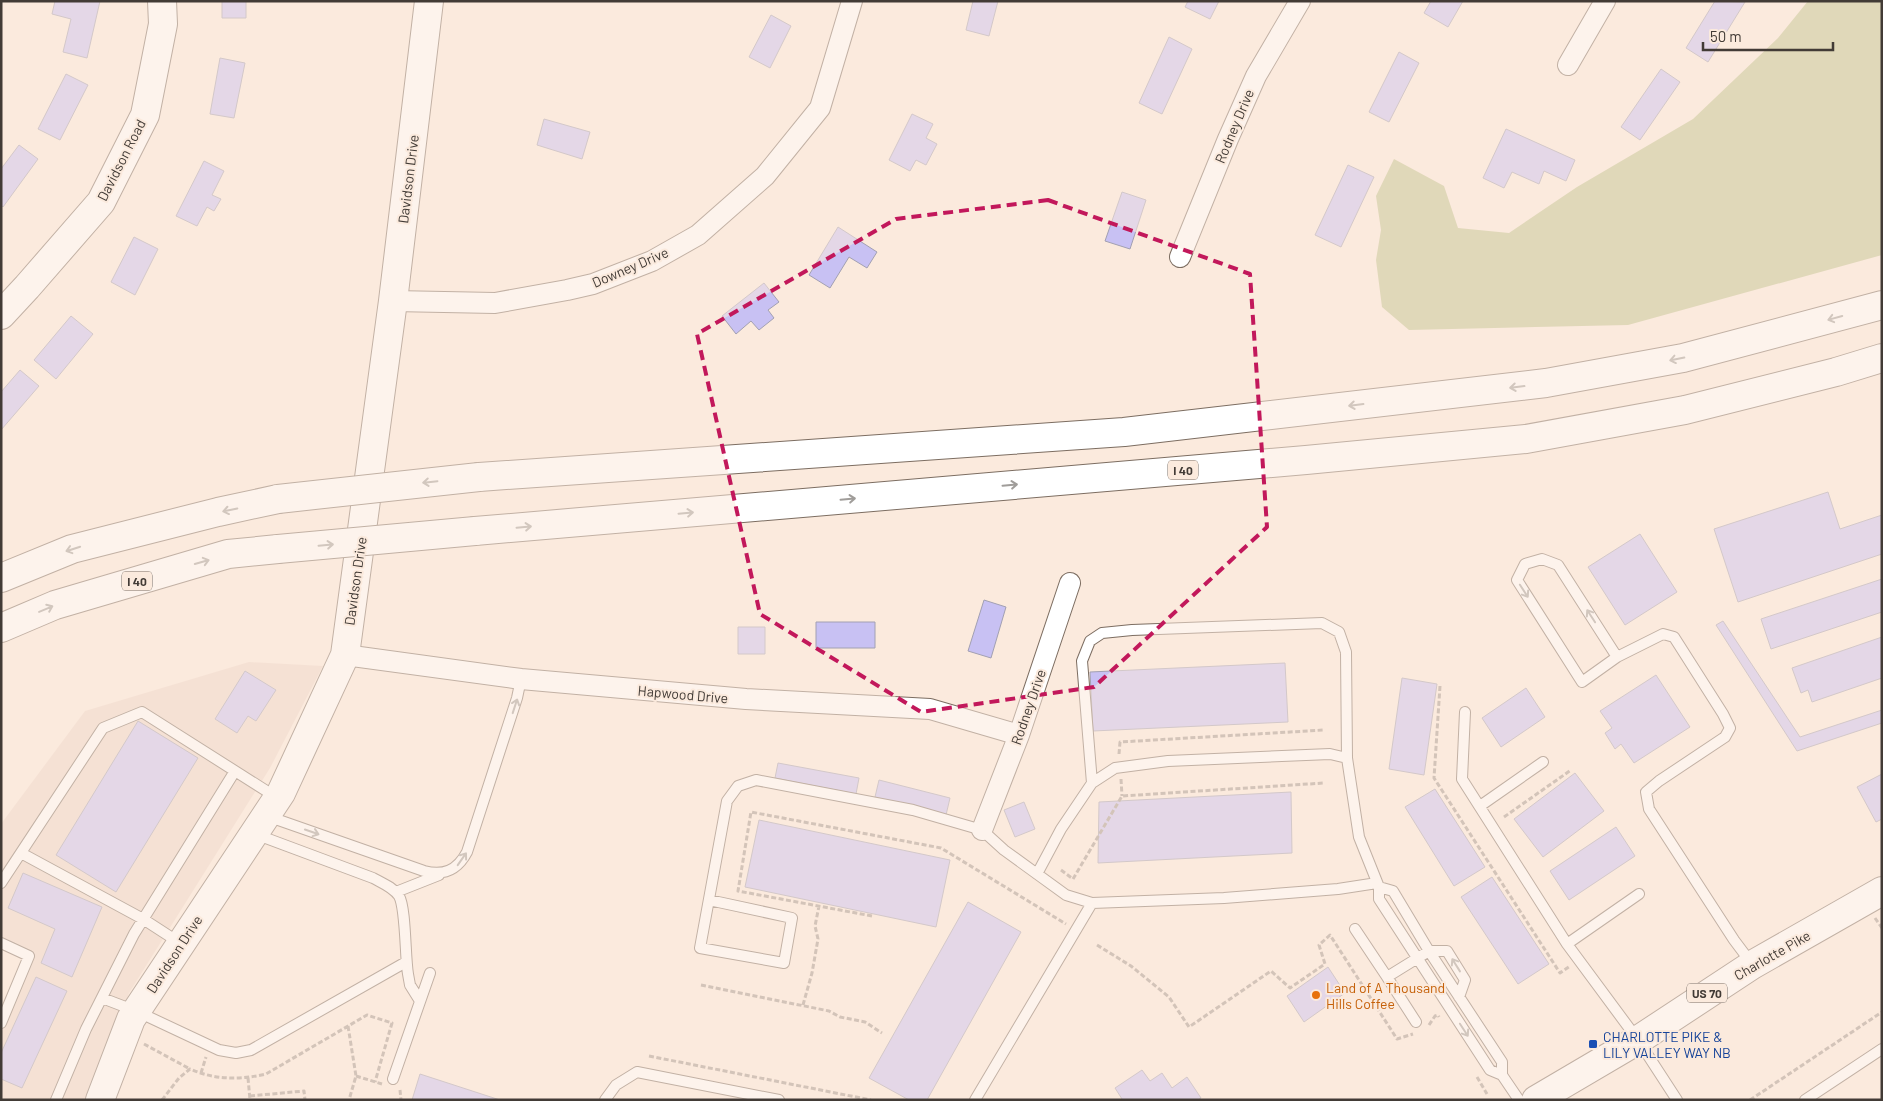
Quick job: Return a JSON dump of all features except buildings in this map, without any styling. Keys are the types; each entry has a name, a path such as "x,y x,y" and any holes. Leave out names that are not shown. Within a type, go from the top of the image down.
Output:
{"main road":[{"name":"Davidson Road","path":"1,315 27,288 101,202 145,115 163,24 162,1"},
{"name":"Davidson Drive","path":"100,1100 131,1019 266,816 345,655 393,301 429,1"},
{"path":"1,578 72,549 218,512 278,500 479,477 1124,432 1546,383 1683,358 1882,306"},
{"name":"I 40","path":"1,628 56,605 228,554 1315,459 1526,438 1685,410 1882,358"},
{"name":"Charlotte Pike","path":"1536,1100 1638,1040 1752,965 1877,904"}],"street":[{"name":"Downey Drive","path":"393,301 495,302 567,290 593,284 652,261 698,235 765,176 820,108 852,1"},
{"name":"Rodney Drive","path":"1180,257 1228,138 1256,76 1300,1"},
{"path":"1568,65 1605,1"},
{"name":"Rodney Drive","path":"982,830 1019,735 1070,583"},
{"name":"Hapwood Drive","path":"345,655 521,679 746,699 930,710 1019,735"}],"lane":[{"path":"1617,657 1558,565 1542,558 1525,564 1517,580 1582,682 1617,657 1663,634 1674,637 1724,714 1730,728 1725,738 1646,792 1649,809 1752,965"},
{"path":"1092,783 1082,661 1090,641 1102,633 1132,630 1322,623 1339,632 1346,652 1347,758 1359,837 1378,885 1379,899 1490,1070 1502,1075 1519,1100"},
{"path":"396,892 442,874 462,862 467,852 517,698 521,679"},
{"path":"1,883 103,728 142,712 235,771 266,816 396,892 401,903 410,985 420,1001"},
{"path":"1465,712 1462,779 1567,944 1638,1040 1677,1100"},
{"path":"1037,874 1061,829 1092,783 1115,768 1168,761 1330,754 1347,758"},
{"path":"1480,806 1543,762"},
{"path":"56,1100 86,1029 143,919 235,771"},
{"path":"709,900 792,918 784,963 700,948 727,802 738,786 756,780 913,810 982,830 1066,895 1092,902 1224,898 1378,885 1393,892 1429,951 1502,1062 1502,1075"},
{"path":"266,816 424,871 442,874"},
{"path":"21,853 143,919 181,943"},
{"path":"1567,944 1639,894"},
{"path":"975,1100 1092,902"},
{"path":"1356,929 1419,1026"},
{"path":"1,943 29,956 1,1023"},
{"path":"1387,977 1429,951 1447,951 1465,980 1459,997"},
{"path":"102,998 136,1011 205,1045 229,1052 242,1053 251,1050 406,962"},
{"path":"393,1079 430,973"},
{"path":"1805,1100 1882,1049"},
{"path":"606,1100 616,1085 637,1072 779,1100"}],"path":[{"path":"1119,759 1120,742 1324,730"},
{"path":"1504,817 1571,770"},
{"path":"1061,870 1073,879 1122,796 1121,778"},
{"path":"1122,796 1324,783"},
{"path":"872,916 738,890 751,812 941,848 986,873 1071,927"},
{"path":"1877,904 1882,928"},
{"path":"803,1005 812,973 818,939 814,926 819,906"},
{"path":"1096,945 1131,966 1169,997 1189,1027 1271,971 1290,988 1325,964 1319,945 1330,936 1397,1039 1415,1034"},
{"path":"701,985 829,1011 840,1017 865,1022 882,1033"},
{"path":"1750,1100 1882,1012"},
{"path":"140,1042 190,1069 210,1076 230,1079 248,1078 270,1072 368,1014 392,1023 375,1082"},
{"path":"1419,1026 1429,1025 1435,1016 1438,1015 1442,1023"},
{"path":"348,1026 356,1076 349,1100"},
{"path":"649,1056 872,1100"},
{"path":"162,1100 190,1069"},
{"path":"1472,1070 1487,1094"},
{"path":"248,1078 250,1098 304,1091 305,1100"}],"highlighted area":[{"path":"1048,200 1250,274 1267,527 1094,687 921,712 760,614 697,334 896,219"}],"shaded area":[{"path":"249,662 323,666 270,768 129,993 92,1100 1,1100 1,1034 35,953 1,937 1,824 85,711"}],"green space":[{"path":"1808,1 1882,1 1882,255 1628,325 1409,330 1382,307 1376,260 1381,230 1376,196 1394,159 1444,186 1458,228 1509,233 1577,187 1693,119 1778,38"}],"place":[{"name":"Land of A Thousand Hills Coffee","path":"1316,995"},
{"name":"CHARLOTTE PIKE & LILY VALLEY WAY NB","path":"1593,1044"}]}
